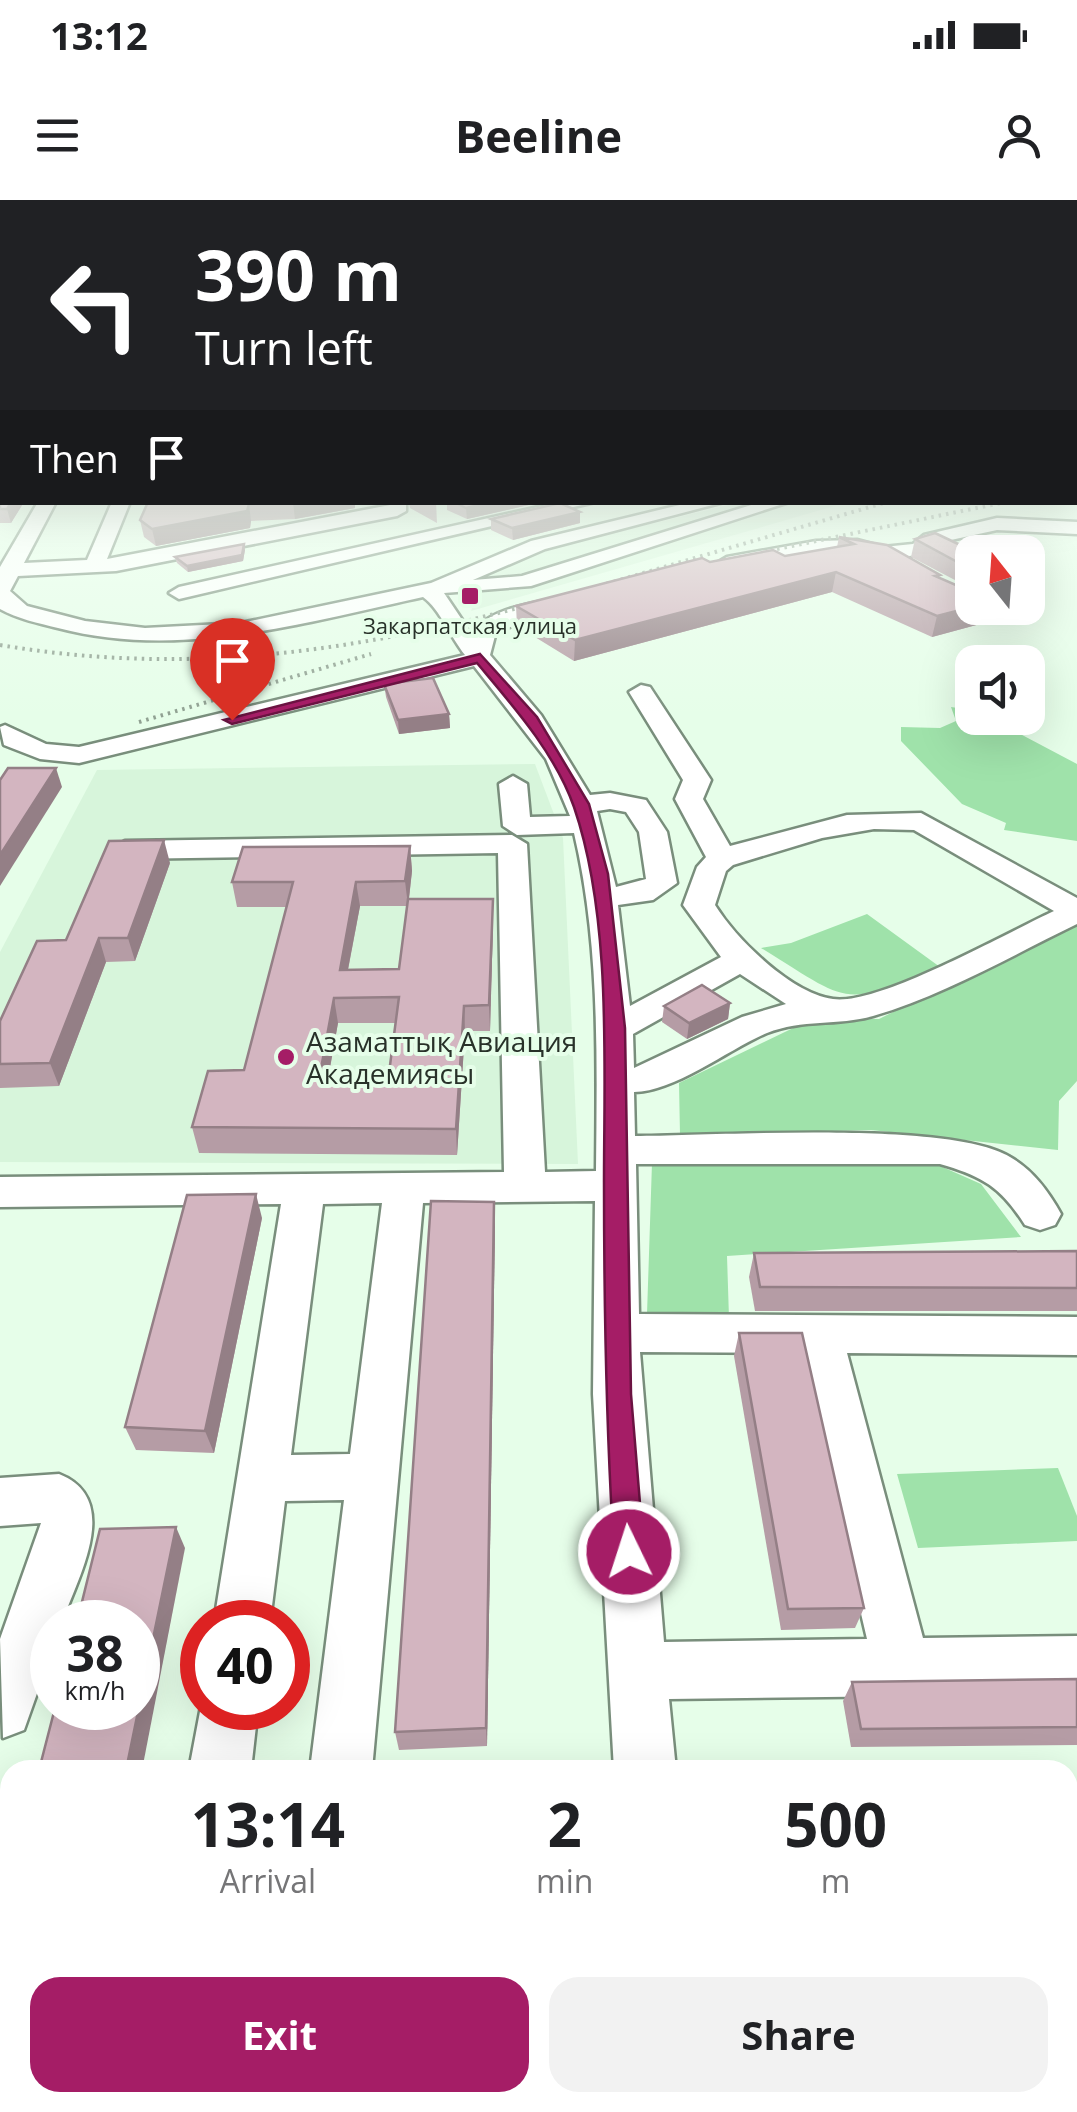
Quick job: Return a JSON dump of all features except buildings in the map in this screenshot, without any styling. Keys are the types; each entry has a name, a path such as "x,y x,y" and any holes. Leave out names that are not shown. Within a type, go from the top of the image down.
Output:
{"street":[{"path":"26,538 0,592 7,604 59,623 117,632 178,634 282,624 438,587 538,544 562,538"},
{"path":"96,564 106,538"},
{"path":"8,570 116,564 251,538"},
{"path":"179,593 425,538"},
{"path":"438,587 524,582 665,538"},
{"path":"882,553 918,549 934,538"},
{"path":"390,546 438,587 454,628 532,720 583,814 601,898 614,1028 617,1333 644,1760"},
{"path":"722,566 816,546 857,546 882,553 914,570"},
{"path":"479,657 486,630 507,618 598,595"},
{"path":"5,733 18,744 52,754 79,755 479,657"},
{"path":"640,692 697,780 689,799 722,859"},
{"path":"513,784 517,826 583,814 610,801 636,806 652,832 662,883 642,893 601,898"},
{"path":"822,1008 785,992 741,960 714,934 698,905 712,867 722,859 875,819 903,819 921,822 1077,911"},
{"path":"125,850 512,844 525,1186"},
{"path":"614,1080 643,1080 755,1025 822,1008 862,1008 903,994 1077,911"},
{"path":"614,1028 741,960"},
{"path":"0,1192 525,1186 616,1168 940,1150 995,1166 1027,1194 1040,1214"},
{"path":"342,1760 404,1188"},
{"path":"245,1600 304,1189"},
{"path":"617,1333 1077,1336"},
{"path":"820,1334 902,1668"},
{"path":"262,1478 373,1477"},
{"path":"0,1502 60,1498 68,1510 67,1532 1,1712"},
{"path":"638,1671 1077,1666"},
{"path":"221,1760 226,1730"}],"shaded area":[{"path":"592,538 723,538 471,611 481,580 523,555"},
{"name":"Азаматтық Авиация Академиясы","path":"535,764 563,838 578,1164 0,1162 0,952 97,770"}],"green space":[{"path":"955,721 955,735 1022,735 1077,764 1077,841 1004,830 1006,823 962,804 901,741 901,727 940,728"},
{"path":"867,914 940,967 883,989 847,994 813,980 761,948 791,943"},
{"path":"1077,921 1077,1081 1059,1101 1058,1150 871,1130 680,1135 679,1083 814,1018 879,1019"},
{"path":"821,1160 938,1165 981,1184 1021,1237 727,1256 729,1318 647,1314 652,1163"},
{"path":"1058,1468 1077,1516 1077,1541 918,1548 897,1474"}],"railway":[{"path":"585,590 763,538"},
{"path":"777,549 829,538"},
{"path":"0,645 139,659 273,654 406,634 541,602"},
{"path":"139,722 371,654"}],"place":[{"name":"Закарпатская улица","path":"470,596"},
{"name":"Азаматтық Авиация Академиясы","path":"286,1057"}],"route":[{"path":"232,720 480,658 532,720 559,760 581,804 599,874 614,1028 617,1394 629,1552"}]}
